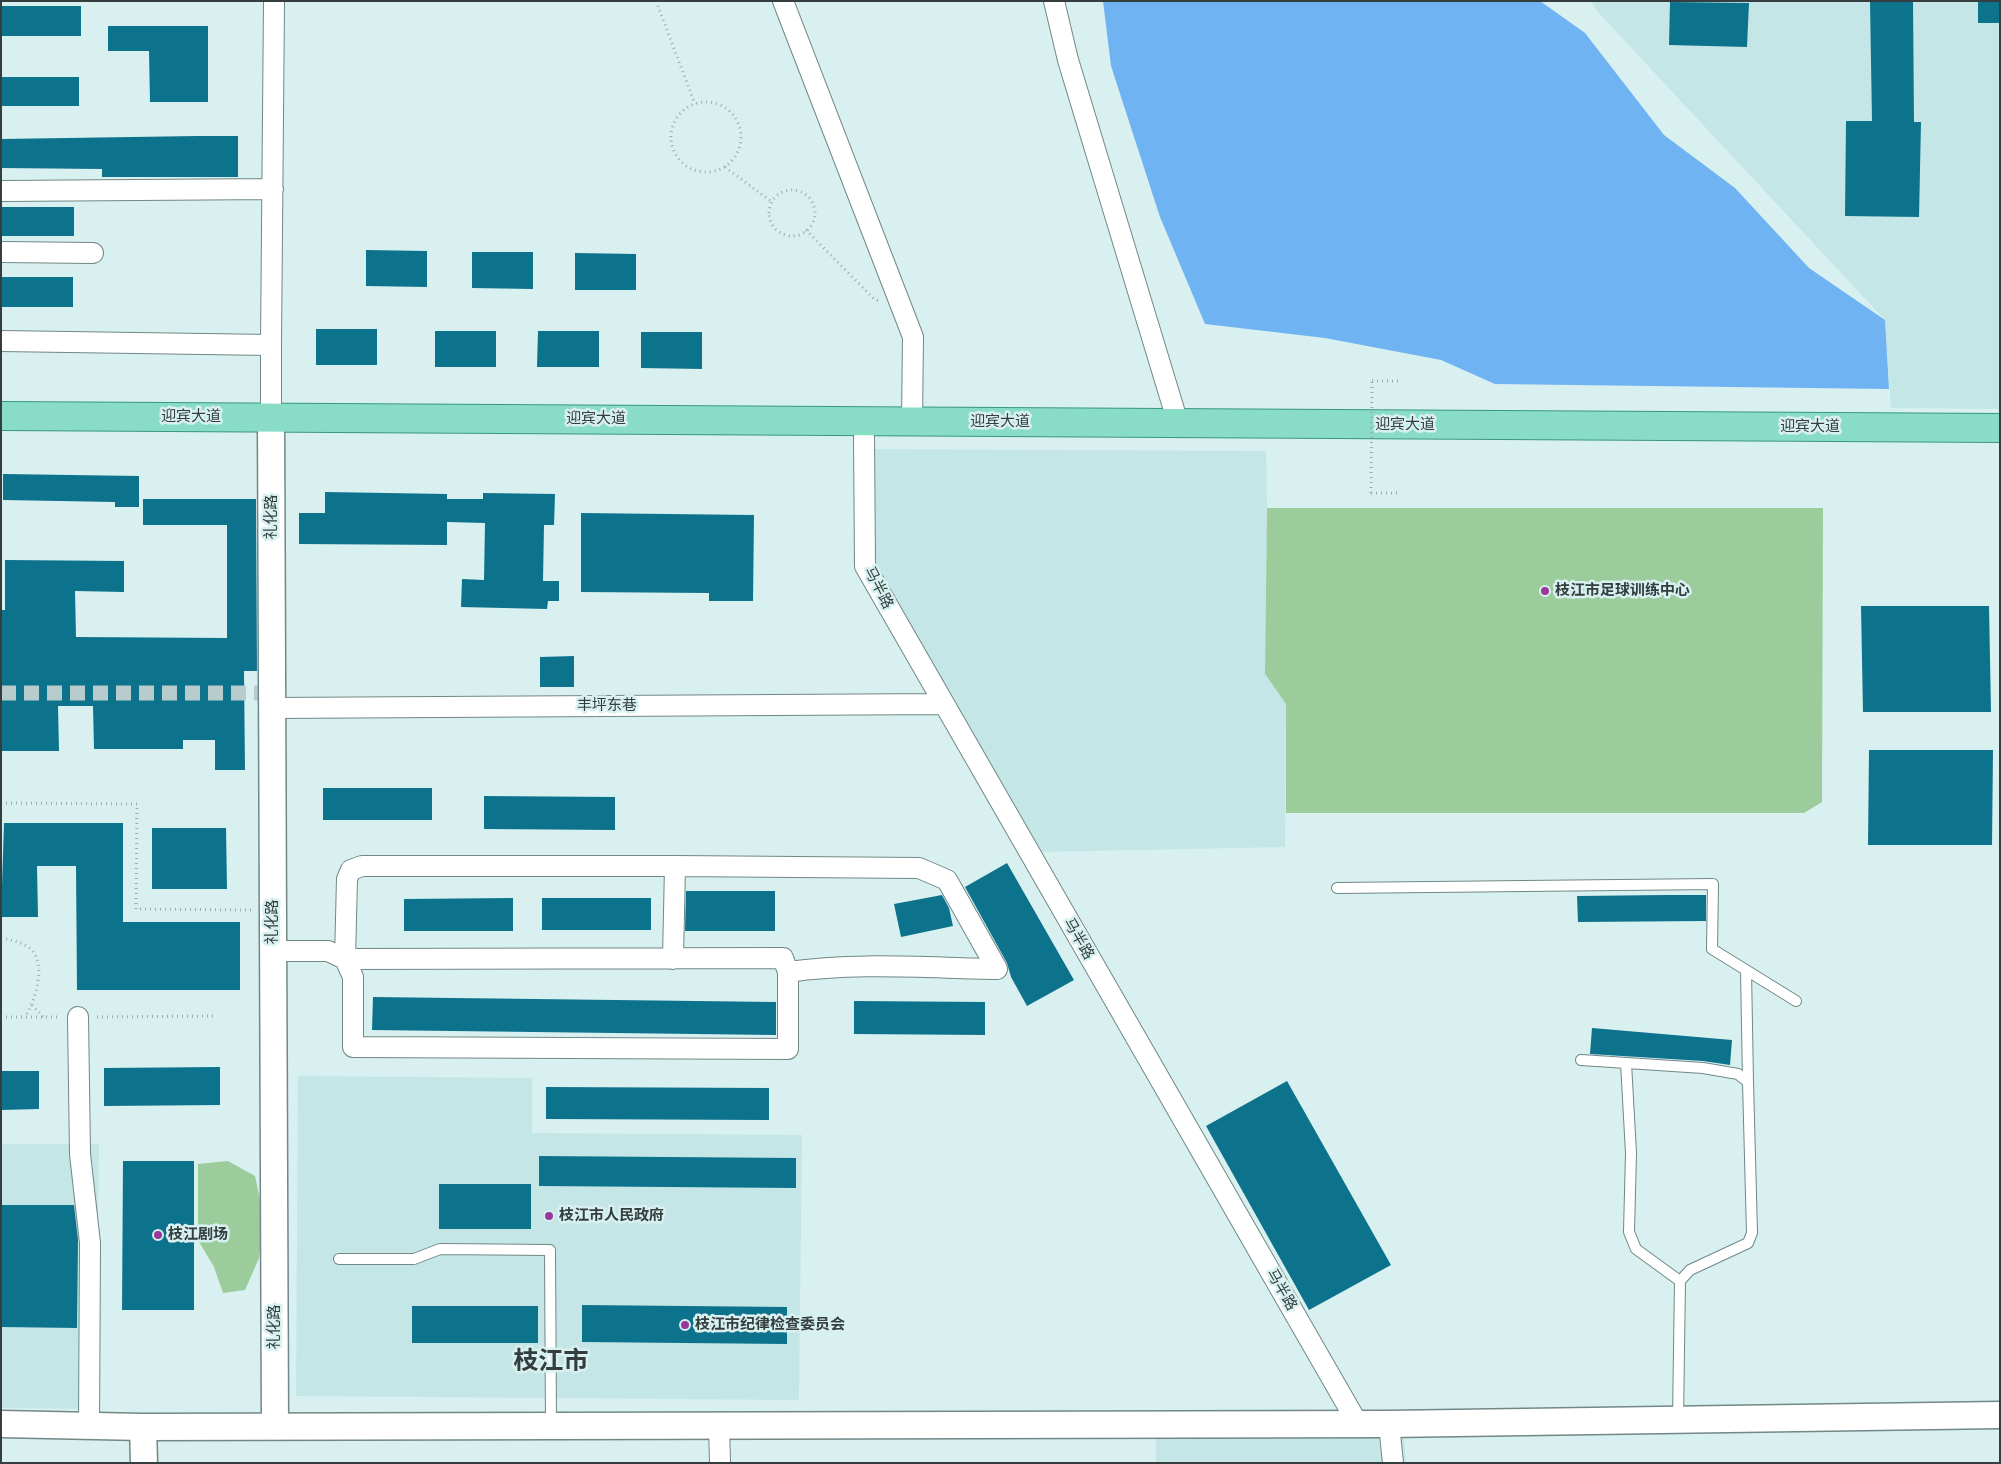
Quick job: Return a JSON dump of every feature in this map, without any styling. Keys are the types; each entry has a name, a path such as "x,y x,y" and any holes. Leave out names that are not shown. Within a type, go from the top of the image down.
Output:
{"main road":[{"name":"迎宾大道","path":"1,416 271,425 864,437 2000,444"},
{"name":"迎宾大道","path":"1,431 271,425 912,421 2000,428"}],"street":[{"path":"271,425 274,1"},
{"path":"783,1 913,338 912,421"},
{"path":"1054,1 1068,60 1178,423"},
{"path":"1,191 272,189"},
{"path":"1,252 93,253"},
{"path":"1,341 271,345"},
{"name":"礼化路","path":"271,425 275,1426"},
{"name":"马半路","path":"864,437 865,566 942,704 1358,1424"},
{"name":"丰坪东巷","path":"272,708 942,704"},
{"path":"273,951 328,951 345,959 783,958 788,972 788,1049 353,1046 353,977 345,959 347,879 351,870 362,866 919,868 947,880 998,969 868,967 788,972"},
{"path":"673,958 675,866"},
{"path":"78,1017 80,1154 90,1243 89,1426"},
{"path":"1,1424 89,1426 1389,1424 2000,1415"},
{"path":"1389,1424 1393,1463"},
{"path":"719,1425 720,1463"},
{"path":"143,1426 144,1463"}],"lane":[{"path":"1336,888 1713,884 1712,949 1796,1001"},
{"path":"1678,1420 1680,1281 1690,1270 1748,1243 1752,1233 1746,970"},
{"path":"1581,1060 1703,1068 1738,1074 1748,1082"},
{"path":"1626,1063 1631,1153 1629,1232 1636,1249 1680,1281"},
{"path":"339,1259 414,1259 440,1249 550,1250 551,1426"}],"path":[{"path":"656,1 695,104"},
{"path":"712,102 723,106 733,114 739,124 742,136 740,148 734,159 725,167 703,172 692,169 675,154 671,144 671,133 674,122 680,113 695,104 712,102"},
{"path":"725,167 772,202"},
{"path":"790,190 804,193 810,198 815,211 811,225 806,230 793,236 778,231 770,218 772,202 783,192 790,190"},
{"path":"806,230 874,299 903,312"},
{"path":"1400,493 1371,493 1372,381 1402,381"},
{"path":"1,803 137,804 136,909 273,911"},
{"path":"1,938 18,941 32,950 38,968 36,994 25,1017"},
{"path":"32,1005 43,1017"},
{"path":"1,1017 214,1016"}],"shaded area":[{"path":"1591,1 2000,1 2000,409 1891,408 1885,320 1596,10"},
{"path":"875,449 1266,451 1265,674 1286,704 1285,847 1036,852 875,562"},
{"path":"298,1076 532,1078 532,1133 802,1135 799,1400 296,1396"},
{"path":"1,1144 99,1144 95,1409 1,1408"},
{"path":"1404,1435 1406,1463 1156,1463 1156,1436"}],"green space":[{"name":"枝江市足球训练中心","path":"1267,508 1823,508 1822,802 1804,813 1286,813 1286,704 1265,674"},
{"path":"228,1161 255,1176 264,1218 259,1258 245,1290 223,1293 214,1267 198,1240 198,1164"}],"water":[{"path":"1103,1 1540,1 1585,33 1664,135 1735,188 1809,268 1885,320 1889,389 1495,384 1441,360 1325,338 1205,324 1160,217 1111,66"}],"building":[{"path":"1870,1 1913,1 1914,122 1921,122 1919,217 1845,216 1846,121 1872,121"},
{"path":"1978,1 2000,1 2000,23 1978,23"},
{"path":"1670,2 1749,3 1747,47 1669,45"},
{"path":"1,6 81,6 81,36 1,36"},
{"path":"108,26 208,26 208,102 150,102 149,51 108,51"},
{"path":"1,77 79,77 79,106 1,106"},
{"path":"238,136 238,177 102,177 102,169 1,168 1,139"},
{"path":"1,207 74,207 74,236 1,236"},
{"path":"366,250 427,251 427,287 366,286"},
{"path":"472,252 533,252 533,289 472,288"},
{"path":"575,253 636,254 636,290 575,290"},
{"path":"1,277 73,277 73,307 1,307"},
{"path":"316,329 377,329 377,365 316,365"},
{"path":"435,331 496,331 496,367 435,367"},
{"path":"538,331 599,331 599,367 537,367"},
{"path":"641,332 702,332 702,369 641,368"},
{"path":"3,474 139,476 139,507 115,507 115,502 3,500"},
{"path":"325,492 447,494 447,499 483,499 483,493 555,494 554,525 544,525 543,581 559,581 559,601 548,601 547,609 461,607 462,579 484,580 485,523 447,522 447,545 299,544 299,513 325,513"},
{"path":"143,499 256,499 257,671 244,671 245,770 215,770 215,740 183,740 183,749 94,749 93,706 58,706 59,751 1,751 1,610 5,610 5,560 124,561 124,592 75,591 76,637 227,638 227,525 143,525"},
{"path":"581,513 754,515 753,601 709,601 709,593 581,592"},
{"path":"1861,606 1989,606 1991,712 1863,712"},
{"path":"574,656 574,687 540,687 540,657"},
{"path":"1869,750 1993,750 1992,845 1868,845"},
{"path":"323,788 432,788 432,820 323,820"},
{"path":"484,796 615,797 615,830 484,829"},
{"path":"4,823 123,823 123,922 240,922 240,990 77,990 76,866 37,866 38,917 1,917"},
{"path":"152,828 226,828 227,889 152,889"},
{"path":"1007,863 1074,980 1027,1006 1011,977 1007,963 965,887"},
{"path":"686,891 775,891 775,931 685,931"},
{"path":"942,895 949,908 953,926 901,937 894,904"},
{"path":"1706,895 1706,921 1578,922 1577,896"},
{"path":"513,898 513,931 404,931 404,899"},
{"path":"542,898 651,898 651,930 542,930"},
{"path":"373,997 776,1002 776,1035 372,1030"},
{"path":"854,1001 985,1002 985,1035 854,1034"},
{"path":"1592,1028 1732,1040 1730,1065 1703,1061 1590,1054"},
{"path":"220,1067 220,1105 104,1106 104,1068"},
{"path":"1,1071 39,1071 39,1109 1,1110"},
{"path":"1287,1081 1391,1265 1309,1310 1206,1126"},
{"path":"546,1087 769,1088 769,1120 546,1119"},
{"path":"539,1156 796,1158 796,1188 539,1186"},
{"name":"枝江剧场","path":"123,1161 194,1161 194,1310 122,1310"},
{"path":"439,1184 531,1184 531,1229 439,1229"},
{"path":"1,1205 74,1205 78,1240 77,1328 1,1327"},
{"name":"枝江市纪律检查委员会","path":"582,1305 787,1307 787,1344 582,1342"},
{"path":"412,1306 538,1306 538,1343 412,1343"}],"tunnel":[{"path":"1,693 272,693"}],"place":[{"name":"枝江市足球训练中心","path":"1545,591"},
{"name":"枝江市人民政府","path":"549,1216"},
{"name":"枝江剧场","path":"158,1235"},
{"name":"枝江市纪律检查委员会","path":"685,1325"}],"district":[{"name":"枝江市","path":"551,1362"}]}
